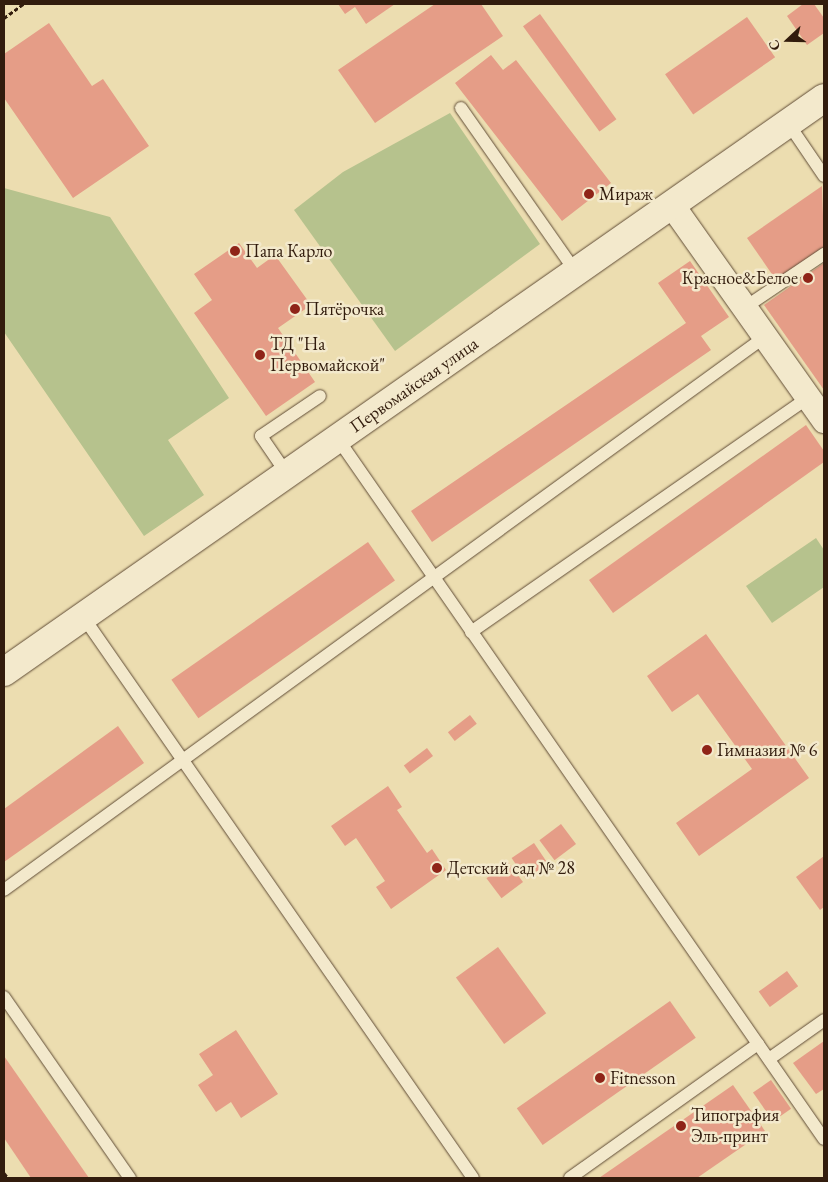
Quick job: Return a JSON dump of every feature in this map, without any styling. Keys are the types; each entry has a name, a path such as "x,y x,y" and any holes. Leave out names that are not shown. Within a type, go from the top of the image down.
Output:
{"street":[{"name":"Первомайская улица","path":"4,672 82,615 338,439 824,98"},
{"path":"671,204 824,420"}],"lane":[{"path":"461,108 575,271"},
{"path":"788,123 824,176"},
{"path":"744,308 824,254"},
{"path":"4,890 180,759 766,336"},
{"path":"287,474 261,436 320,396"},
{"path":"471,632 808,398"},
{"path":"338,439 824,1139"},
{"path":"82,615 472,1178"},
{"path":"4,997 130,1178"},
{"path":"769,1059 824,1020"},
{"path":"570,1178 758,1044"}],"path":[{"path":"4,18 23,4"},
{"path":"4,1172 8,1178"}],"green space":[{"path":"450,113 540,244 395,351 294,210 343,172"},
{"path":"4,188 110,217 229,398 168,440 204,495 144,536 4,332"},
{"path":"816,538 824,550 824,587 772,623 746,586"}],"building":[{"path":"338,4 395,4 366,24 355,7 345,14"},
{"path":"435,4 481,4 503,36 375,123 338,70"},
{"path":"803,4 814,4 824,18 824,33 807,45 787,16"},
{"path":"540,14 616,119 599,132 523,26"},
{"path":"747,17 775,57 693,114 665,74"},
{"path":"49,23 92,86 103,79 149,146 73,198 4,98 4,54"},
{"path":"491,55 503,70 516,60 611,183 562,221 455,83"},
{"path":"822,186 824,247 776,280 747,238"},
{"name":"ТД \"На Первомайской\"","path":"239,243 257,268 275,255 311,305 278,328 315,382 266,416 194,313 212,300 194,274"},
{"path":"690,261 729,317 701,336 711,350 432,542 411,511 686,323 658,283"},
{"path":"824,263 824,390 764,305"},
{"path":"806,425 824,451 824,462 613,613 589,580"},
{"path":"368,542 395,581 198,718 171,680"},
{"path":"706,634 809,778 699,856 676,823 752,769 698,694 672,712 647,676"},
{"path":"470,715 477,724 455,741 448,732"},
{"path":"118,726 144,763 4,862 4,809"},
{"path":"427,748 433,756 410,773 404,765"},
{"path":"388,786 402,807 397,810 427,853 432,849 446,870 391,909 376,887 385,881 356,838 345,846 331,826"},
{"path":"561,824 576,844 554,860 539,840"},
{"path":"534,843 548,864 526,879 512,858"},
{"path":"824,856 824,907 820,910 796,877"},
{"path":"508,862 523,882 501,898 486,878"},
{"path":"498,947 546,1013 504,1044 456,978"},
{"path":"787,971 798,986 770,1007 759,992"},
{"name":"Fitnesson","path":"670,1001 696,1038 543,1145 517,1108"},
{"path":"236,1030 278,1094 241,1118 231,1102 216,1112 198,1085 213,1075 199,1054"},
{"path":"824,1041 824,1089 816,1094 793,1063"},
{"path":"4,1056 89,1178 31,1178 4,1138"},
{"path":"771,1080 791,1109 773,1121 753,1093"},
{"path":"733,1085 765,1131 697,1178 599,1178"}],"place":[{"name":"Мираж","path":"589,194"},
{"name":"Папа Карло","path":"235,251"},
{"name":"Красное&Белое","path":"808,278"},
{"name":"Пятёрочка","path":"295,309"},
{"name":"ТД \"На Первомайской\"","path":"260,355"},
{"name":"Гимназия № 6","path":"707,750"},
{"name":"Детский сад № 28","path":"437,868"},
{"name":"Fitnesson","path":"600,1078"},
{"name":"Типография Эль-принт","path":"681,1126"}]}
